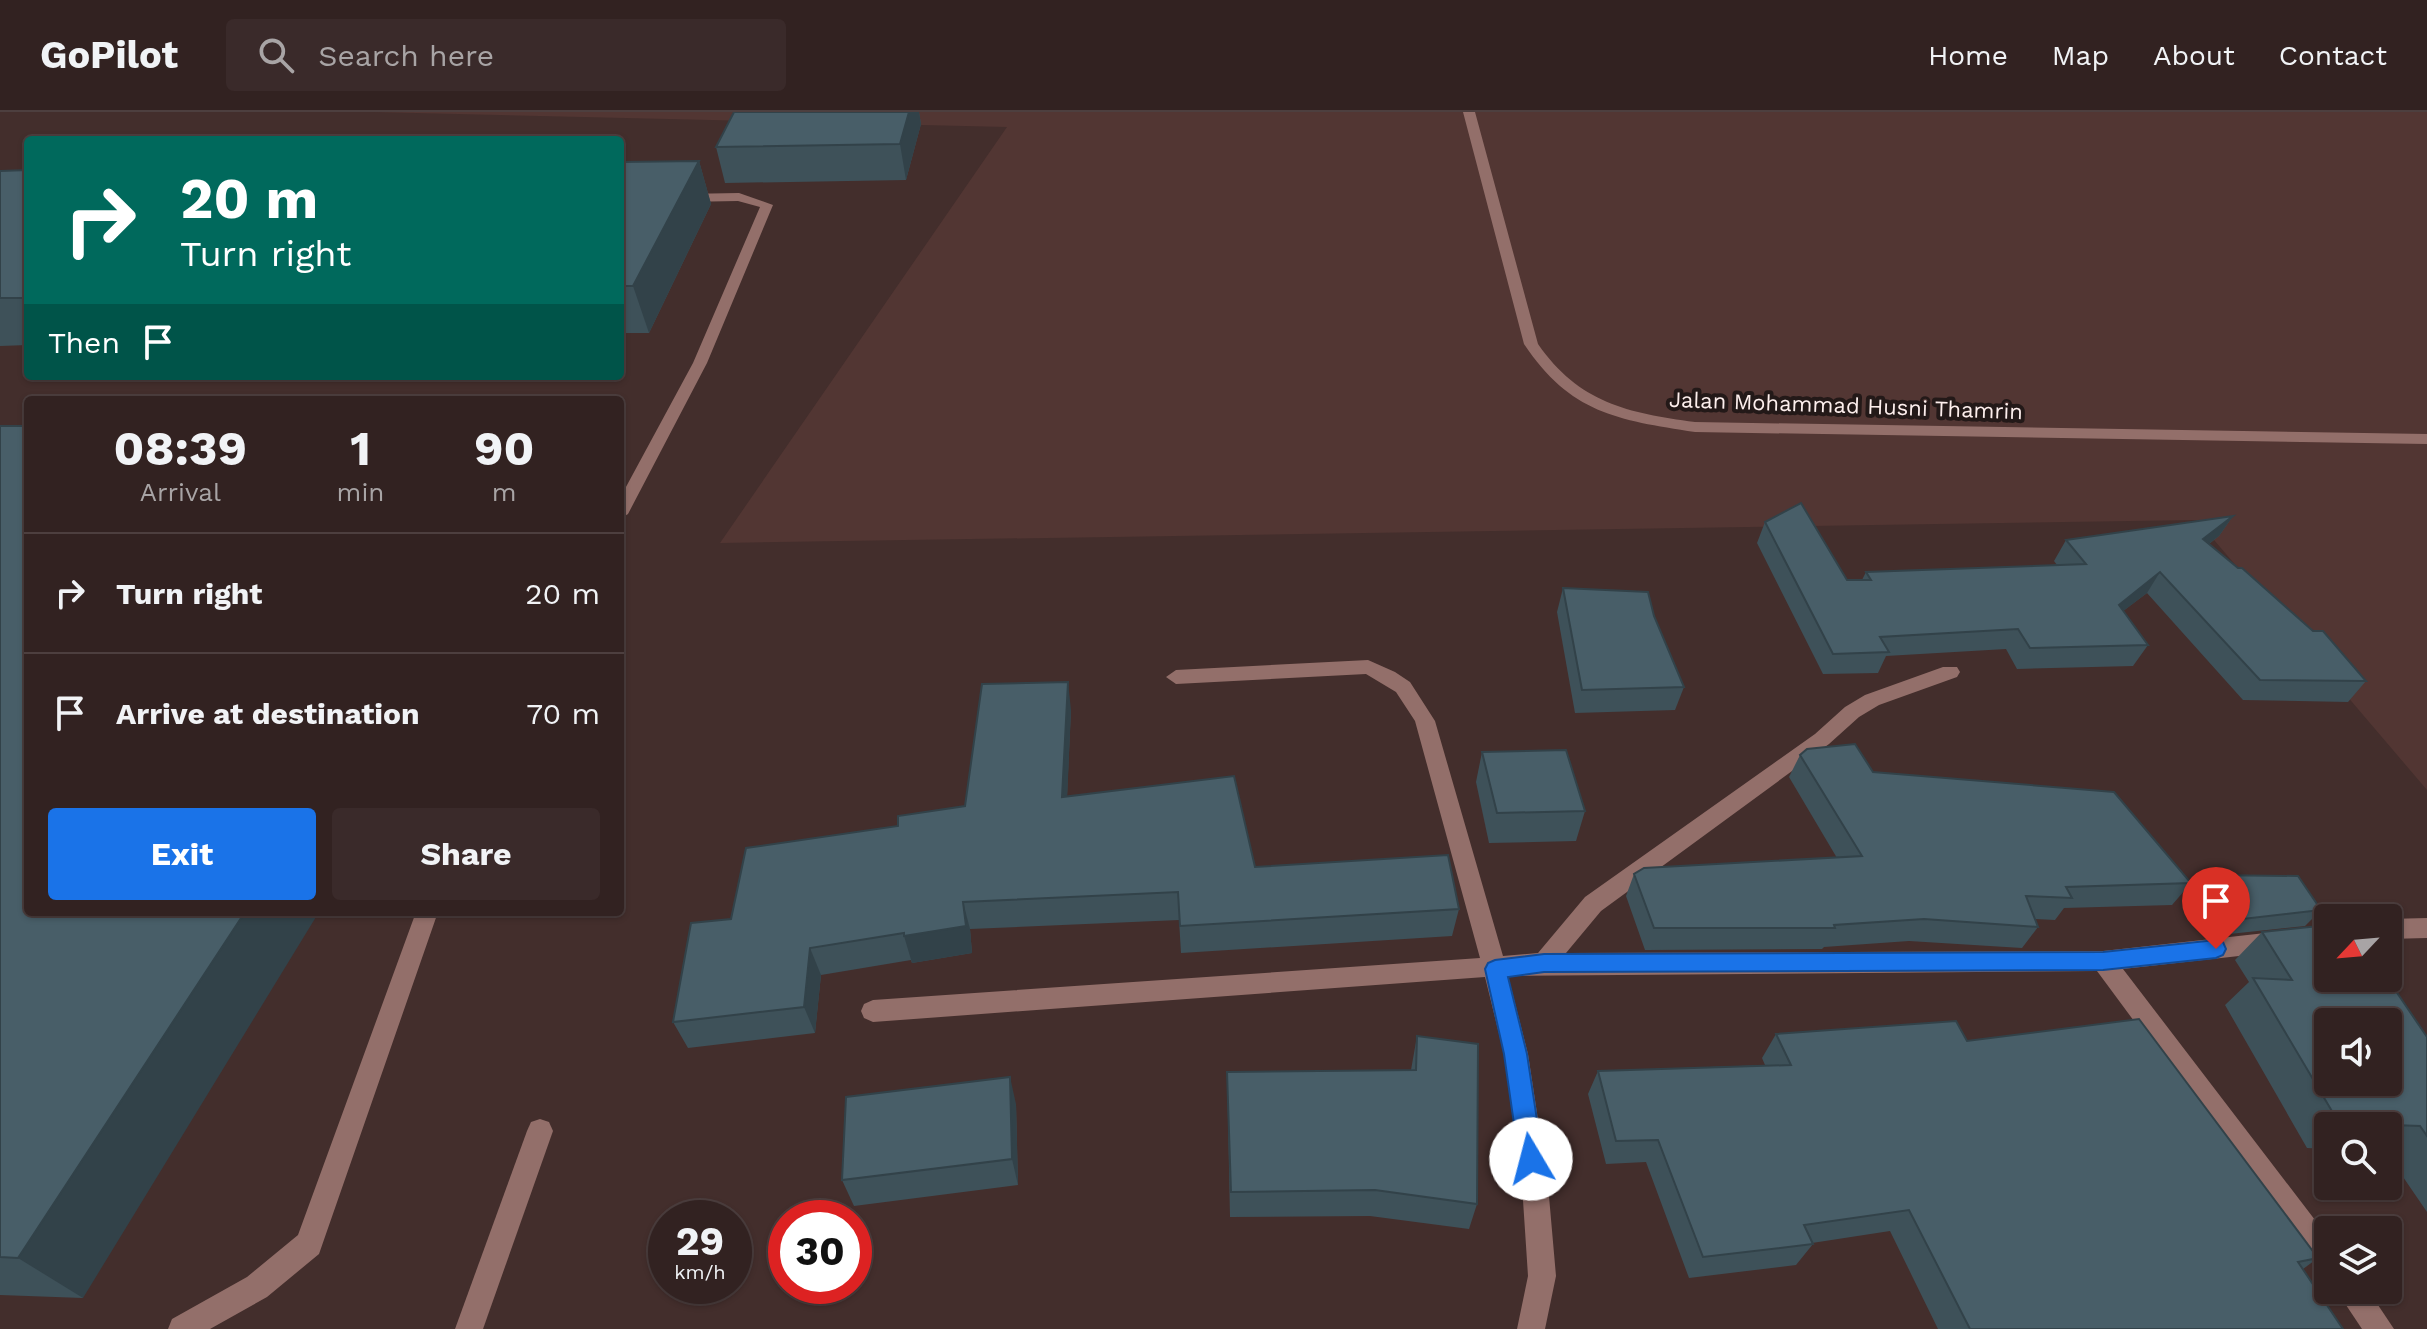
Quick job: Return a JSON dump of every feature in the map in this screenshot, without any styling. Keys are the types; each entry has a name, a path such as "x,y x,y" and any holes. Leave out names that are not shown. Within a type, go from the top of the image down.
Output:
{"street":[{"name":"Jalan Mohammad Husni Thamrin","path":"1469,112 1531,344 1554,375 1593,403 1646,420 1695,427 2427,439"},
{"path":"624,506 700,363 767,205 739,197 664,198"},
{"path":"1176,677 1368,667 1393,677 1410,692 1425,721 1516,1054 1535,1185 1542,1276 1531,1329"},
{"path":"1544,963 1593,904 1822,739 1852,712 1872,700 1950,672"},
{"path":"182,1329 257,1287 309,1244 426,916"},
{"path":"2402,929 2427,928"},
{"path":"873,1011 1495,969 1544,963 2103,961 2314,938"},
{"path":"2103,961 2314,1241"},
{"path":"469,1329 540,1131"},
{"path":"2361,1304 2380,1329"}],"shaded area":[{"path":"373,112 2427,112 2427,790 2197,520 720,543 1007,127"}],"building":[{"path":"734,112 909,112 900,144 716,147"},
{"path":"699,161 633,286 624,286 624,162"},
{"path":"24,170 24,298 0,298 0,171"},
{"path":"0,426 24,426 24,916 242,916 18,1258 0,1257"},
{"path":"1801,503 1847,580 1871,580 1866,572 2086,564 2066,540 2233,516 2203,539 2242,568 2313,631 2323,631 2366,681 2260,680 2160,572 2119,605 2148,645 2030,648 2018,629 1880,637 1889,652 1833,654 1765,522"},
{"path":"1563,588 1648,592 1654,616 1684,687 1582,690"},
{"path":"1068,682 1062,797 1234,776 1255,867 1448,855 1459,909 1180,926 1178,892 963,902 966,926 810,948 804,1007 673,1022 691,923 731,919 746,848 898,826 898,816 965,806 982,684"},
{"path":"1855,744 1873,772 2114,792 2191,883 2066,887 2072,898 2026,896 2038,927 1924,919 1834,925 1835,928 1654,928 1634,874 1644,868 1862,856 1800,755 1807,749"},
{"path":"1566,750 1585,811 1497,813 1482,752"},
{"path":"2206,875 2298,876 2317,904 2314,904 2314,911 2234,920"},
{"path":"2314,926 2314,992 2396,992 2427,1037 2427,1136 2420,1126 2402,1125 2402,1112 2332,1112 2323,1096 2402,1096 2402,1008 2314,1008 2314,1081 2253,978 2292,980 2262,932"},
{"path":"2139,1019 2314,1253 2314,1259 2298,1262 2314,1286 2314,1304 2326,1304 2343,1329 1970,1329 1909,1210 1804,1225 1813,1244 1703,1257 1658,1140 1616,1141 1598,1071 1791,1065 1776,1034 1956,1021 1967,1041"},
{"path":"1417,1036 1478,1044 1477,1204 1375,1190 1231,1192 1227,1072 1416,1070"},
{"path":"1010,1077 1012,1159 842,1180 846,1097"}],"route":[{"path":"1531,1159 1516,1054 1495,969 1544,963 2103,961 2216,949"}]}
